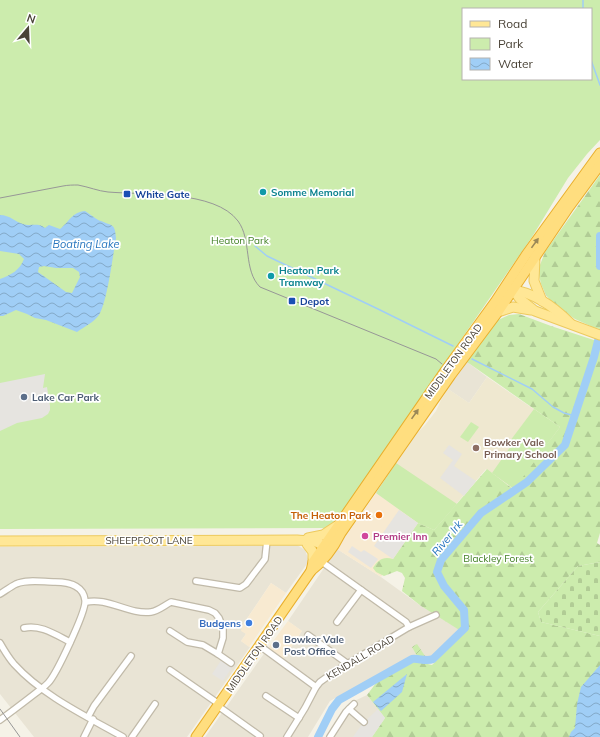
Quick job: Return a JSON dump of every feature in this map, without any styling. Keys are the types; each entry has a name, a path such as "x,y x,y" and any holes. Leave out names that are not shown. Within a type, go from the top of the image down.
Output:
{"highway":[{"name":"MIDDLETON ROAD","path":"318,563 323,547 328,545 335,536 361,492 600,153"},
{"name":"MIDDLETON ROAD","path":"196,737 318,563 336,542 340,528 371,490 451,375 498,312 600,165"},
{"path":"361,492 371,490"},
{"path":"318,563 323,547"}],"main road":[{"path":"535,257 535,284 542,301"},
{"path":"516,271 513,290 520,299 535,311"},
{"path":"495,302 513,290 530,294 562,315 571,324"},
{"path":"498,312 513,307 535,311 598,335"},
{"name":"SHEEPFOOT LANE","path":"297,540 319,537 331,530 340,528"},
{"name":"SHEEPFOOT LANE","path":"297,540 317,547 323,547"},
{"name":"SHEEPFOOT LANE","path":"0,541 297,540 316,542 321,544 323,547"},
{"path":"307,544 318,563"}],"street":[{"path":"196,581 240,588 246,584 265,559 267,540"},
{"path":"318,563 361,590 406,622 409,627"},
{"path":"0,594 16,584 26,581 63,582 72,584 80,589 86,602 70,642 52,679 32,697 0,720"},
{"path":"337,622 361,590"},
{"path":"86,602 98,601 138,612 153,612 171,602 209,610 215,613 219,618 223,628 223,638 218,654"},
{"name":"KENDALL ROAD","path":"287,737 305,708 316,686 325,678 409,627 436,615"},
{"path":"24,628 40,628 70,642"},
{"path":"170,631 187,642 203,645 231,663"},
{"path":"308,635 348,664"},
{"path":"0,643 14,664 42,688 123,737"},
{"path":"260,646 316,686"},
{"path":"84,737 94,706 131,656"},
{"path":"170,670 260,736"},
{"path":"266,696 299,718"},
{"path":"132,737 155,704"},
{"path":"330,737 354,704"},
{"path":"349,709 364,722"}],"shaded area":[{"path":"467,362 487,377 469,403 448,389"},
{"name":"Lake Car Park","path":"45,374 43,388 47,387 50,406 48,414 42,418 17,423 0,431 0,383"},
{"name":"Bowker Vale Primary School","path":"487,377 560,427 514,489 486,469 434,530 418,523 376,493 418,432 436,411 448,389 469,403"},
{"path":"449,445 462,454 454,466 476,481 464,496 440,478 453,460 443,453"},
{"path":"376,493 418,523 381,577 337,549"},
{"path":"399,510 418,523 393,559 374,546"},
{"path":"297,545 305,550 309,561 286,593 271,583 242,626 246,634 241,641 250,647 187,737 34,737 0,694 0,547"},
{"path":"352,546 361,552 364,550 378,559 371,568 348,552"},
{"path":"337,549 381,577 421,606 460,630 436,655 430,657 412,656 330,701 308,737 205,737 268,648 283,659 302,631 288,621"},
{"path":"271,583 286,593 249,647 241,641 246,634 241,631 242,626"},
{"path":"288,621 302,631 283,659 268,648"},
{"path":"222,659 233,666 223,681 212,674"},
{"path":"367,695 385,718 372,737 327,737 348,704"},
{"path":"378,709 385,718 372,737 353,737 362,724"}],"green space":[{"name":"Heaton Park","path":"0,0 600,0 600,140 568,178 532,237 341,513 327,528 0,529"},
{"path":"600,175 600,329 575,319 554,305 546,295 541,284 538,270 545,252"},
{"name":"Blackley Forest","path":"519,314 600,342 600,533 597,543 600,545 600,562 578,566 538,612 541,622 600,636 600,737 372,737 385,718 367,695 376,683 415,661 432,665 464,633 421,606 402,591 405,578 402,573 397,571 384,576 376,572 373,568 381,559 393,559 418,523 434,530 487,469 513,489 560,427 467,362 498,320 509,315"},
{"path":"534,409 560,427 514,489 492,473 513,443 510,441"},
{"path":"471,422 479,427 468,442 460,437"},
{"path":"396,463 457,504 434,530 418,523 376,493"},
{"path":"600,562 600,636 541,622 538,612 578,566"},
{"path":"417,644 425,656 417,656 412,647"}],"water":[{"name":"Boating Lake","path":"85,211 114,227 116,233 105,300 97,318 77,332 16,310 0,316 0,279 15,272 24,259 19,254 0,251 0,215 7,216 26,225 39,225 45,228 49,225 60,229 74,215","holes":["44,266 73,268 79,272 80,277 72,293 66,292 38,272 39,267"]},
{"path":"600,665 600,737 569,737 575,728 577,704 581,687"},
{"path":"407,674 402,692 381,711 373,702"}],"waterway":[{"path":"583,0 583,8"},
{"path":"592,63 600,85"},
{"name":"River Irk","path":"600,236 600,266"},
{"path":"255,246 267,256 453,346"},
{"name":"River Irk","path":"318,737 332,709 339,700 412,659 433,659 465,628 464,610 444,586 437,572 441,560 481,513 527,482 565,445 594,357 600,333"},
{"path":"472,359 532,389 553,407 564,413 575,416"}],"tram line":[{"path":"0,198 78,185 108,192 178,196 213,204 227,211 238,221 245,237 251,272 260,287 436,359 442,364"},
{"path":"0,709 20,737"}],"place":[{"name":"Somme Memorial","path":"263,192"},
{"name":"White Gate","path":"127,194"},
{"name":"Heaton Park Tramway","path":"271,276"},
{"name":"Depot","path":"292,301"},
{"name":"Lake Car Park","path":"24,397"},
{"name":"Bowker Vale Primary School","path":"476,448"},
{"name":"The Heaton Park","path":"379,515"},
{"name":"Premier Inn","path":"365,536"},
{"name":"Budgens","path":"249,623"},
{"name":"Bowker Vale Post Office","path":"276,645"}]}
